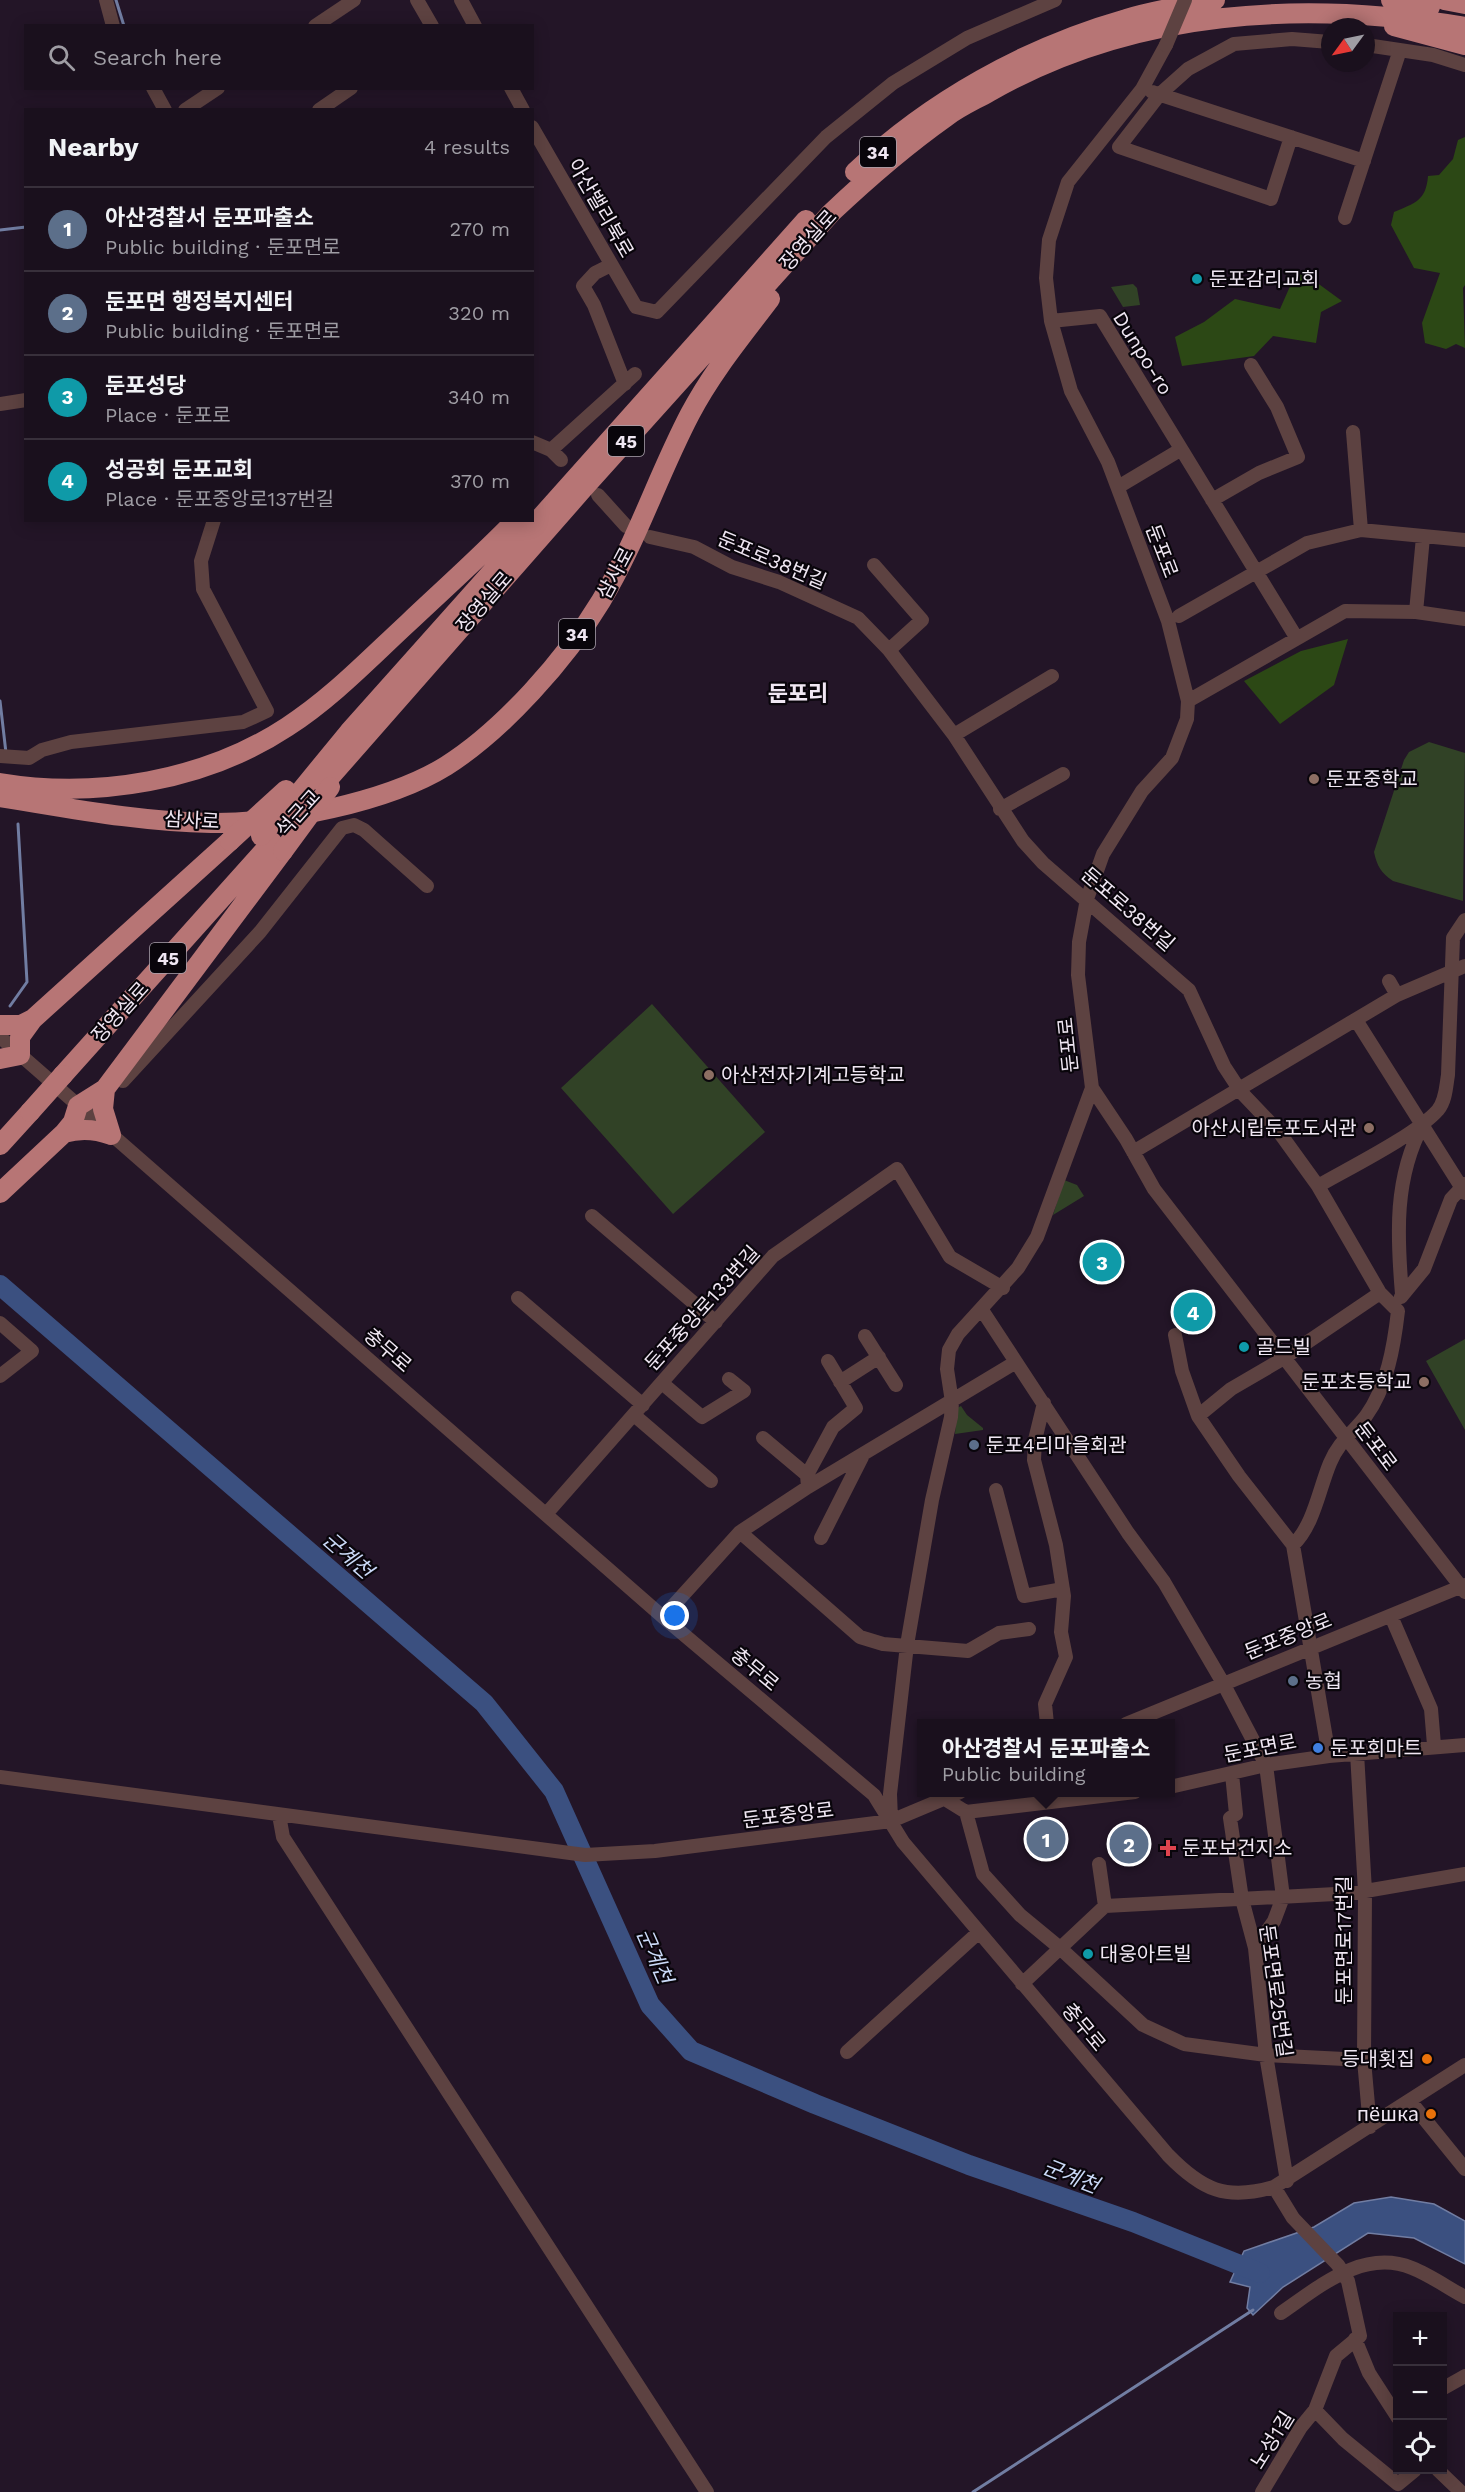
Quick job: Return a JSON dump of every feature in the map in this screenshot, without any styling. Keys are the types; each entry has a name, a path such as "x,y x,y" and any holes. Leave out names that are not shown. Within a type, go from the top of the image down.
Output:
{"highway":[{"name":"장영실로","path":"292,792 349,732 819,206 865,163 939,106 1021,59 1087,31 1143,14 1215,0"},
{"path":"1391,0 1465,14"},
{"path":"1444,0 1465,4"},
{"name":"장영실로","path":"327,785 582,490 831,213 869,177 947,116 1017,76 1077,49 1123,34 1193,17 1282,8 1333,8 1424,18 1465,27"},
{"path":"1282,8 1385,24 1465,45"},
{"name":"삼사로","path":"0,797 128,817 210,823 261,822 317,812 369,797 415,781 444,767 461,755 508,716 564,653 601,601 645,517 691,413 729,352 779,287 841,219 947,116"},
{"name":"34","path":"534,502 561,475 621,426"},
{"path":"0,783 28,788 99,787 164,777 209,764 263,740 310,710 361,668 514,522"},
{"name":"석근교","path":"272,843 327,785"},
{"path":"0,1059 20,1054 20,1037 33,1019 230,841 292,792"},
{"name":"석근교","path":"272,843 292,792"},
{"name":"장영실로","path":"26,1107 272,843"},
{"path":"111,1135 103,1109 105,1094 272,843"},
{"path":"0,1025 21,1025 33,1019"},
{"path":"0,1193 64,1133 73,1122 78,1106 105,1094"},
{"name":"45","path":"0,1126 26,1107"},
{"name":"45","path":"0,1145 26,1107"},
{"path":"64,1133 77,1129 92,1129 111,1135"}],"street":[{"path":"106,0 112,24"},
{"path":"318,24 354,0"},
{"path":"417,0 431,24"},
{"path":"460,0 474,24"},
{"name":"아산밸리북로","path":"534,130 636,307 657,312 783,178 826,136 893,83 967,38 1055,0"},
{"name":"둔포로","path":"1185,0 1166,45 1142,89 1085,159 1061,197 1049,240 1046,278 1052,321 1071,391 1108,462 1168,621 1188,701 1187,719 1172,758 1142,791 1120,825 1103,854 1087,899 1079,942 1078,975 1092,1088 1154,1189 1463,1588"},
{"path":"1291,137 1271,199 1119,147 1160,94 1188,69 1234,44 1292,39 1321,41"},
{"path":"1375,46 1433,55 1465,65"},
{"path":"1345,218 1400,50"},
{"path":"1142,89 1364,161"},
{"path":"154,90 164,108"},
{"path":"188,108 215,90"},
{"path":"322,108 348,90"},
{"path":"512,90 522,108"},
{"path":"534,443 556,455 630,379 583,286 595,273 611,265"},
{"name":"Dunpo-ro","path":"1052,321 1100,316 1296,638"},
{"path":"1212,501 1259,474 1298,457 1277,407 1251,365"},
{"path":"0,404 24,400"},
{"path":"1353,432 1361,530"},
{"path":"1123,484 1180,450"},
{"path":"598,495 626,526"},
{"path":"0,756 29,758 42,750 71,742 243,722 267,711 203,589 201,561 213,522"},
{"path":"1179,616 1307,543 1361,530 1465,540"},
{"name":"둔포로38번길","path":"650,537 694,547 732,567 779,582 858,618 889,650 954,735 1000,809 1023,841 1043,863 1189,990 1224,1066 1239,1089 1279,1132 1318,1186 1380,1293 1398,1311"},
{"path":"1416,612 1423,537"},
{"path":"874,565 922,620 889,650"},
{"path":"1188,701 1346,611 1416,612 1465,619"},
{"path":"954,735 1052,676"},
{"path":"1000,809 1063,774"},
{"path":"105,1094 260,932 342,828 354,825 364,830 427,886"},
{"path":"1318,1186 1423,1124 1439,1108 1445,1096 1459,969 1453,938 1465,920"},
{"path":"1133,1152 1396,995 1459,969"},
{"path":"1389,981 1396,995"},
{"path":"1356,1020 1464,1188 1451,1200 1424,1269 1402,1294"},
{"name":"충무로","path":"0,1036 663,1617 874,1796 903,1842 1182,2170 1206,2186 1231,2194 1253,2193 1281,2184 1465,2065"},
{"name":"둔포로","path":"891,1821 890,1794 907,1645 952,1402 947,1369 949,1350 958,1334 1003,1288 1037,1237 1092,1088"},
{"path":"1293,1545 1303,1535 1331,1461 1344,1437 1366,1415 1384,1377 1393,1350 1402,1294 1397,1234 1402,1174 1412,1145 1423,1124"},
{"name":"둔포중앙로133번길","path":"547,1513 773,1256 897,1169 950,1257 1003,1288"},
{"path":"592,1216 716,1322"},
{"path":"1197,1416 1231,1389 1284,1358 1380,1293"},
{"path":"518,1298 711,1481"},
{"path":"982,1310 1128,1533 1164,1582 1223,1683 1266,1765 1283,1897 1274,1921 1255,1948"},
{"path":"0,1323 32,1351 0,1376"},
{"path":"1175,1335 1182,1371 1197,1416 1239,1476 1293,1545 1329,1756"},
{"path":"865,1336 896,1385"},
{"path":"840,1382 879,1358"},
{"path":"808,1481 833,1426 855,1408 828,1361"},
{"path":"663,1617 740,1532 808,1481 863,1454 1016,1362"},
{"path":"662,1383 702,1417 744,1391 729,1379"},
{"path":"1044,1403 1035,1440 1034,1460 1056,1545 1063,1589 1061,1632 1066,1657 1045,1704 1046,1719"},
{"path":"764,1438 808,1481"},
{"path":"821,1538 863,1454"},
{"path":"996,1490 1024,1596 1063,1589"},
{"path":"740,1532 860,1637 883,1644 968,1651 999,1633 1029,1629"},
{"name":"둔포중앙로","path":"1138,1719 1463,1588"},
{"path":"1391,1616 1431,1709 1434,1745"},
{"name":"둔포면로","path":"1175,1786 1266,1765 1329,1756 1434,1745 1465,1745"},
{"name":"둔포면로17번길","path":"1357,1753 1365,1891 1364,2060 1370,2127"},
{"name":"둔포면로25번길","path":"1232,1773 1236,1814 1230,1818 1242,1899 1255,1948 1281,2184"},
{"name":"둔포중앙로","path":"0,1778 556,1852 615,1855 891,1821 949,1797"},
{"path":"945,1799 966,1812 1093,1797"},
{"path":"966,1812 982,1874 1020,1915 1060,1948 1143,2025 1184,2044 1266,2055 1364,2060"},
{"path":"279,1815 283,1837 288,1845 707,2492"},
{"path":"1099,1864 1104,1906"},
{"path":"1022,1984 1104,1906 1365,1891 1465,1874"},
{"path":"847,2052 979,1932"},
{"path":"1410,2101 1465,2169"},
{"path":"1281,2184 1293,2218 1341,2269 1348,2281 1360,2336 1355,2339 1369,2373 1393,2398"},
{"path":"1281,2313 1341,2269 1369,2263 1411,2267 1465,2297"},
{"name":"노성1길","path":"1262,2492 1301,2427 1315,2410 1336,2356 1355,2339"},
{"path":"1447,2387 1465,2376"},
{"name":"노성1길","path":"1315,2410 1343,2439 1398,2484 1409,2474"},
{"path":"1443,2474 1461,2492"}],"green space":[{"path":"1465,137 1465,285 1463,288 1465,348 1456,344 1446,349 1425,343 1422,323 1440,273 1414,268 1391,225 1394,212 1422,196 1428,176 1439,175 1453,159 1458,140"},
{"path":"1305,274 1342,301 1321,312 1316,343 1273,336 1254,356 1182,366 1175,337 1204,322 1235,299 1280,309 1295,275"},
{"path":"1133,284 1137,288 1140,305 1123,307 1111,287"},
{"path":"1348,639 1334,685 1280,724 1244,681 1301,651"},
{"path":"1429,742 1465,753 1463,901 1393,881 1380,869 1374,852 1404,760 1409,752"},
{"path":"652,1004 765,1132 673,1214 561,1088"},
{"path":"1064,1180 1077,1185 1084,1196 1053,1215"},
{"path":"1465,1339 1465,1430 1426,1361"},
{"path":"961,1406 983,1430 955,1434 957,1408"}],"water":[{"path":"1391,2197 1434,2204 1465,2221 1465,2264 1414,2238 1368,2233 1283,2287 1253,2315 1247,2308 1250,2287 1230,2282 1244,2251 1314,2227 1354,2203"}],"waterway":[{"path":"116,0 123,24"},
{"path":"0,230 24,227"},
{"path":"0,701 6,753"},
{"path":"10,1006 27,982 18,824"},
{"name":"군계천","path":"0,1285 484,1703 554,1791 650,2005 691,2051 815,2104 969,2165 1133,2222 1260,2273"},
{"path":"973,2492 1253,2310"}],"place":[{"name":"둔포감리교회","path":"1197,279"},
{"name":"둔포중학교","path":"1314,779"},
{"name":"아산전자기계고등학교","path":"709,1075"},
{"name":"아산시립둔포도서관","path":"1369,1128"},
{"name":"둔포성당","path":"1102,1262"},
{"name":"성공회 둔포교회","path":"1193,1312"},
{"name":"골드빌","path":"1244,1347"},
{"name":"둔포초등학교","path":"1424,1382"},
{"name":"둔포4리마을회관","path":"974,1445"},
{"name":"농협","path":"1293,1681"},
{"name":"둔포회마트","path":"1318,1748"},
{"name":"아산경찰서 둔포파출소","path":"1046,1839"},
{"name":"둔포면 행정복지센터","path":"1129,1844"},
{"name":"둔포보건지소","path":"1168,1848"},
{"name":"대웅아트빌","path":"1088,1954"},
{"name":"등대횟집","path":"1427,2059"},
{"name":"пёшка","path":"1431,2114"}],"district":[{"name":"둔포리","path":"798,693"}]}
